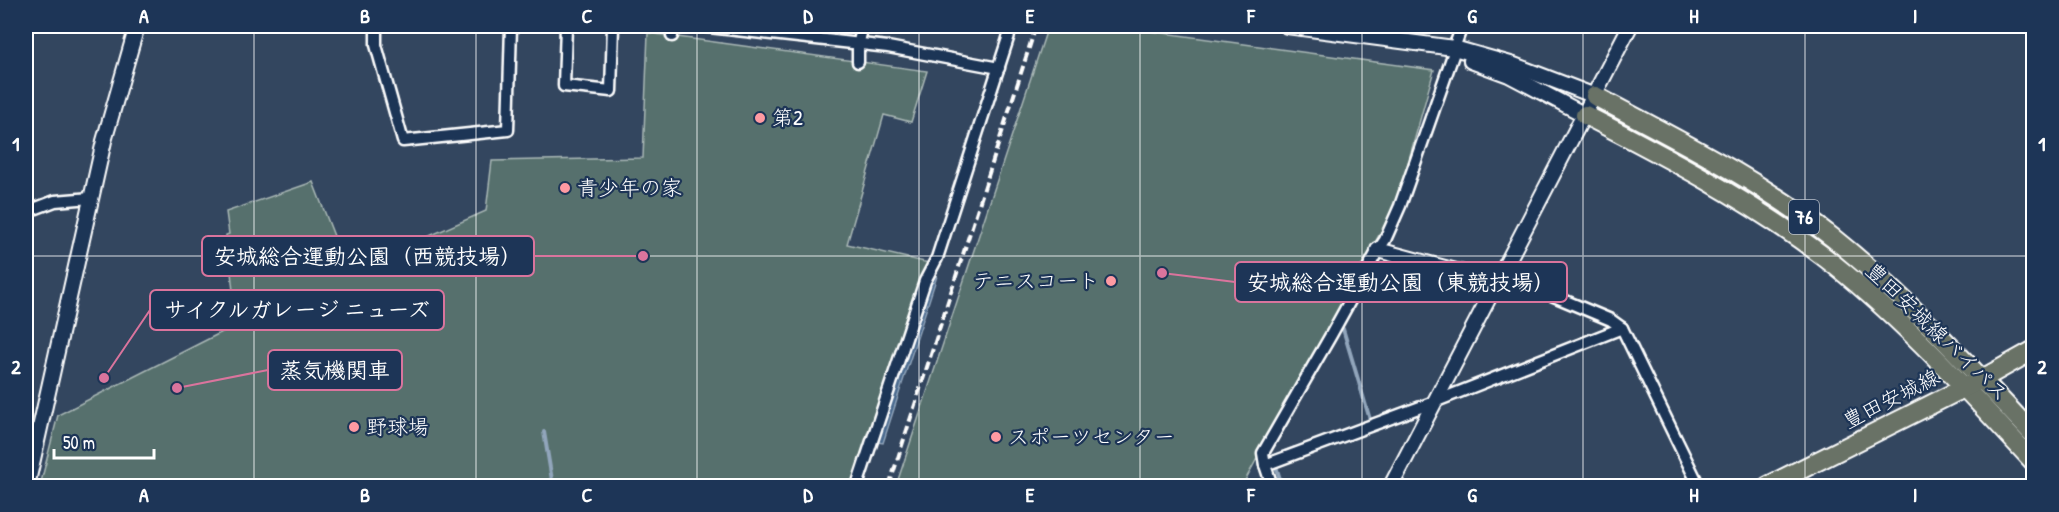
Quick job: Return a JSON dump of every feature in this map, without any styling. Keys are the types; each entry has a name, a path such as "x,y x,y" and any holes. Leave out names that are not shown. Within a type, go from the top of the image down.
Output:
{"main road":[{"name":"豊田安城線バイパス","path":"1595,96 1747,178 1805,218 1874,271 1924,319 2034,435"},
{"name":"豊田安城線バイパス","path":"1585,115 1715,185 1792,233 1851,279 1900,322 2034,462"},
{"name":"豊田安城線","path":"1768,486 1982,379 2034,350"}],"street":[{"path":"27,485 104,141 137,26"},
{"path":"376,26 376,45 403,141 508,130 511,26"},
{"path":"566,26 564,86 611,91 613,26"},
{"path":"700,26 888,47 999,68"},
{"path":"858,62 858,45 863,26"},
{"path":"857,486 925,281 937,258 1012,26"},
{"path":"1287,26 1420,44 1454,51 1514,65 1595,96"},
{"path":"1272,486 1264,465 1263,453 1332,335 1400,206 1462,26"},
{"path":"1391,486 1630,26"},
{"path":"1454,51 1509,75 1585,115"},
{"path":"26,212 55,201 91,198"},
{"path":"1378,246 1499,278 1611,320 1622,328 1699,486"},
{"path":"1264,465 1434,402 1622,328"}],"green space":[{"path":"1048,26 1112,26 1434,70 1397,202 1242,486 896,486"},
{"path":"648,33 927,71 911,122 884,115 847,244 929,263 854,486 40,486 58,415 232,327 230,321 235,313 230,263 225,256 226,235 229,234 226,212 313,182 348,272 486,211 492,161 643,158"}],"water":[{"path":"932,274 937,276 883,443 877,442"}],"waterway":[{"path":"1343,329 1371,423"},
{"path":"544,432 553,486"},
{"path":"1282,486 1273,456 1295,448"}],"railway":[{"path":"889,486 1036,26"}],"place":[{"name":"第2","path":"760,118"},
{"name":"青少年の家","path":"565,188"},
{"name":"安城総合運動公園（西競技場）","path":"643,256"},
{"name":"安城総合運動公園（東競技場）","path":"1162,273"},
{"name":"テニスコート","path":"1111,281"},
{"name":"サイクルガレージ ニューズ","path":"104,378"},
{"name":"蒸気機関車","path":"177,388"},
{"name":"野球場","path":"354,427"},
{"name":"スポーツセンター","path":"996,437"}]}
